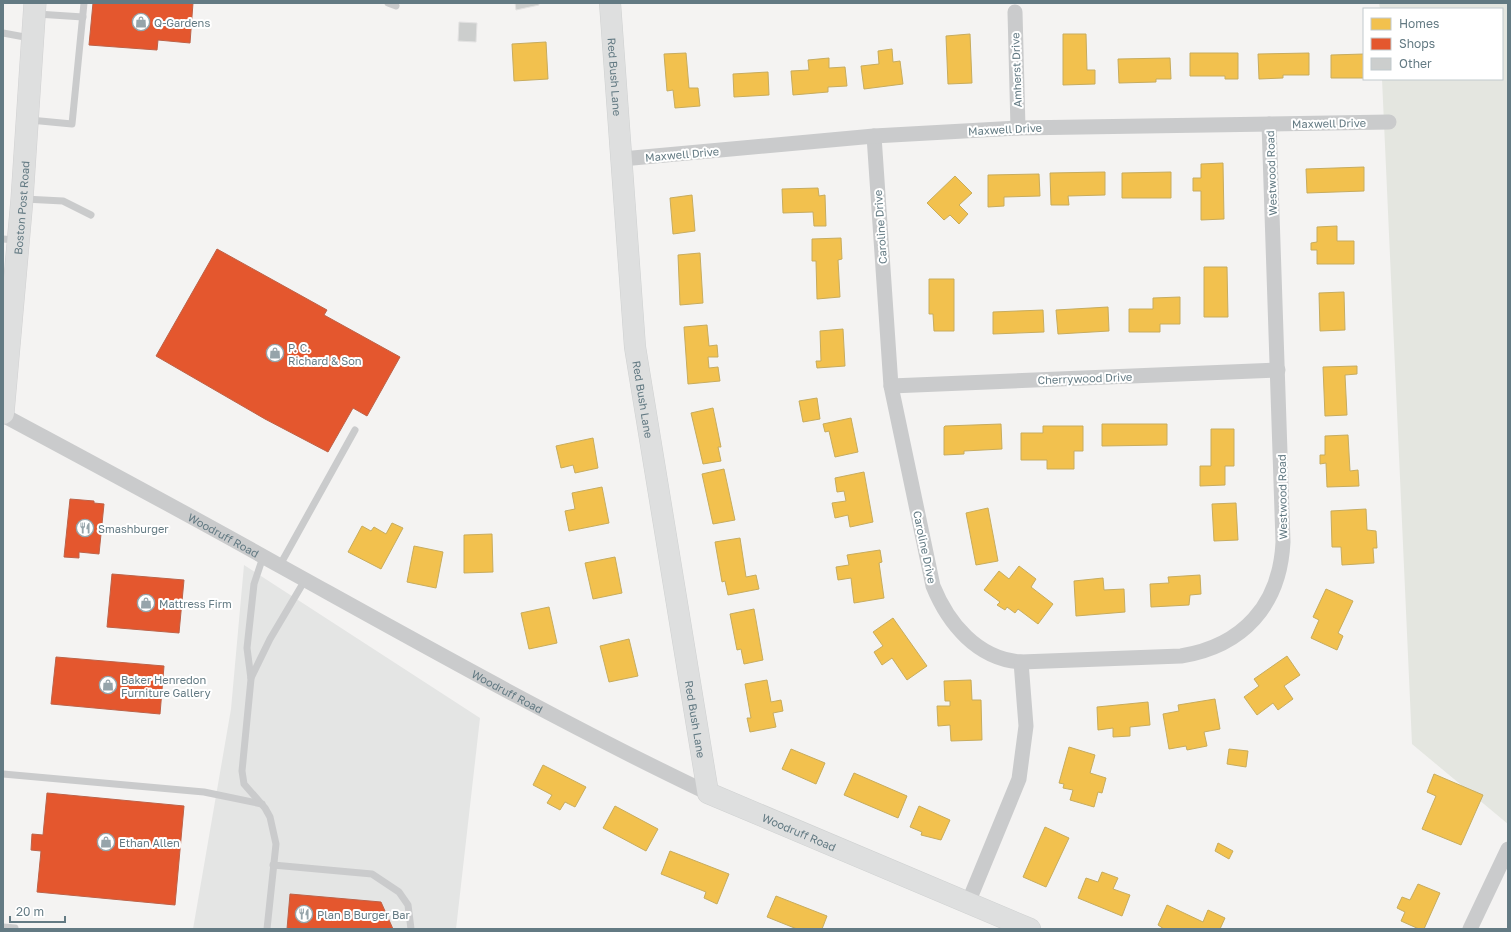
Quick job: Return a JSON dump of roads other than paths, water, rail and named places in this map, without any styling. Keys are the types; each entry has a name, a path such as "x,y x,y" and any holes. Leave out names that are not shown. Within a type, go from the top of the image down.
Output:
{"main road":[{"name":"Boston Post Road","path":"3,414 5,358 12,277 10,240 22,199 26,120 35,8"}],"street":[{"name":"Red Bush Lane","path":"610,3 635,348 708,793"},
{"name":"Amherst Drive","path":"1015,12 1018,128"},
{"name":"Maxwell Drive","path":"622,159 874,136 1018,128 1389,122"},
{"name":"Westwood Road","path":"1021,662 1181,656 1199,653 1214,648 1244,629 1258,615 1269,600 1275,586 1282,557 1278,370 1269,124"},
{"name":"Caroline Drive","path":"874,136 891,386 933,586 951,621 973,642 1000,658 1021,662"},
{"name":"Cherrywood Drive","path":"891,386 1278,370"},
{"name":"Woodruff Road","path":"3,414 280,565 510,694 628,755 708,793 1030,929"},
{"path":"968,903 1019,779 1026,726 1021,662"},
{"path":"1470,929 1508,849"}],"lane":[{"path":"26,120 72,124 84,3"},
{"path":"35,8 83,17"},
{"path":"3,33 33,38"},
{"path":"22,199 63,202 91,216"},
{"path":"280,565 355,430"},
{"path":"263,557 254,584 248,641 251,678 242,771 244,784 262,804 270,817 276,844 267,929"},
{"path":"251,678 270,638 305,580"},
{"path":"3,774 204,792 262,804"},
{"path":"273,865 372,874 399,892 408,905 411,929"},
{"path":"3,927 15,928"}],"place":[{"name":"Q-Gardens","path":"141,22"},
{"name":"P. C. Richard & Son","path":"275,353"},
{"name":"Smashburger","path":"85,528"},
{"name":"Mattress Firm","path":"146,603"},
{"name":"Baker Henredon Furniture Gallery","path":"108,685"},
{"name":"Ethan Allen","path":"106,842"},
{"name":"Plan B Burger Bar","path":"304,914"}]}
